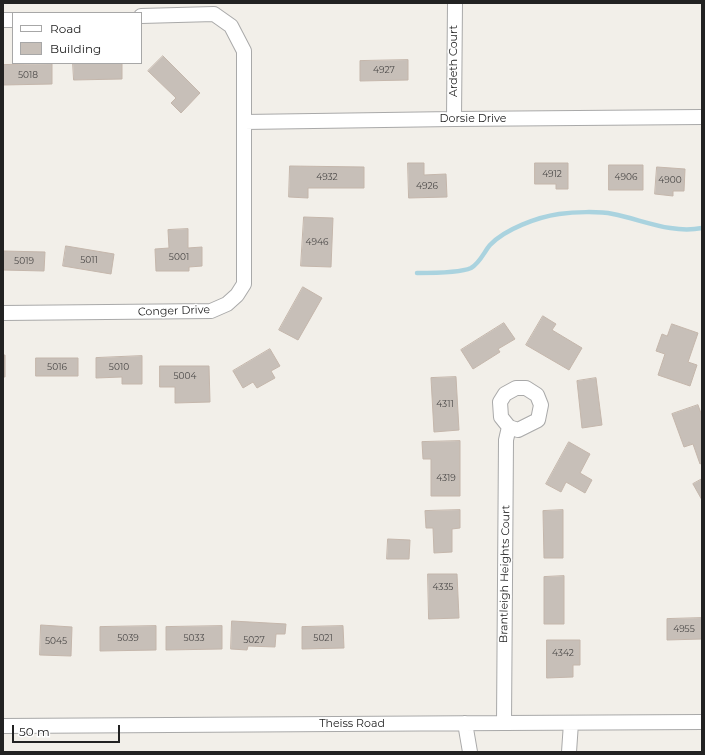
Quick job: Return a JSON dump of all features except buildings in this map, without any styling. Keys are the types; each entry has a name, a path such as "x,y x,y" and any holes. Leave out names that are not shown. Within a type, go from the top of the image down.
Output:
{"street":[{"name":"Ardeth Court","path":"454,3 454,119"},
{"name":"Conger Drive","path":"3,313 211,312 227,304 237,295 244,284 244,51 231,26 214,14 142,16"},
{"name":"Dorsie Drive","path":"244,122 702,117"},
{"name":"Brantleigh Heights Court","path":"504,723 506,440 509,426"},
{"name":"Theiss Road","path":"3,726 702,722"},
{"path":"465,723 470,752"},
{"path":"569,752 571,723"}],"waterway":[{"path":"417,273 453,272 471,268 490,245 504,234 532,221 559,214 600,212 669,228 702,228"}]}
